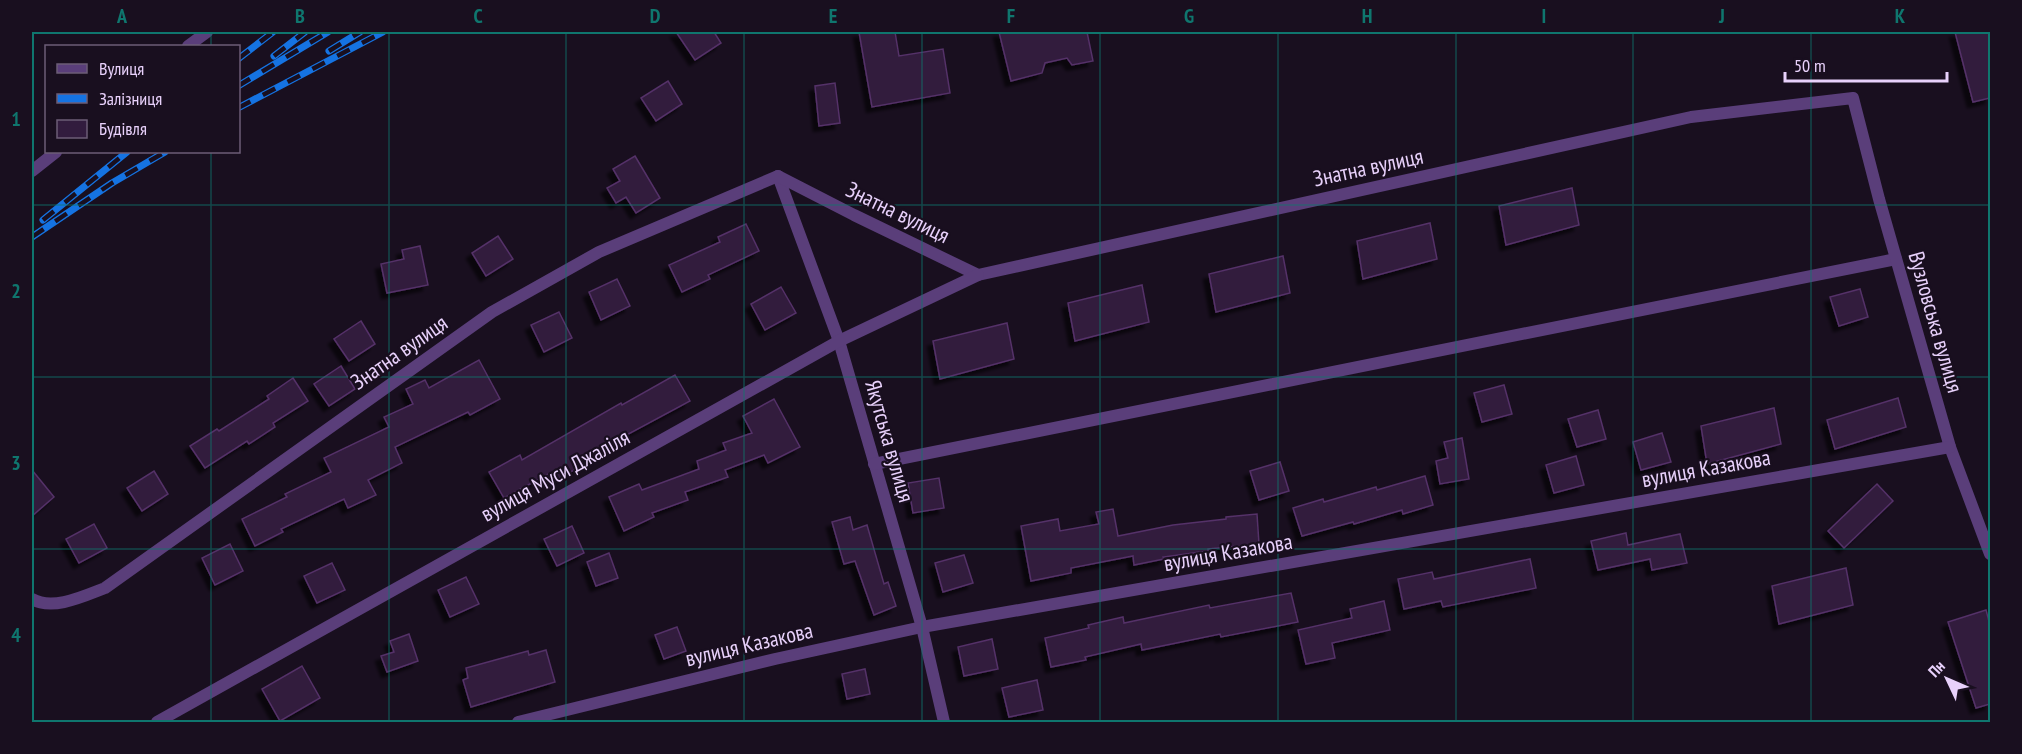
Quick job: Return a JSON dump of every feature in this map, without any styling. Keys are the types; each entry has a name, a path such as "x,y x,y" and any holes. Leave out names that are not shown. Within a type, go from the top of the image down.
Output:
{"street":[{"path":"189,45 207,32"},
{"name":"Вузловська вулиця","path":"1853,98 1950,447 1990,554"},
{"name":"Знатна вулиця","path":"32,599 37,602 68,603 105,588 492,312 599,252 778,176 978,274 1691,117 1853,98"},
{"path":"32,171 55,153"},
{"name":"Якутська вулиця","path":"778,176 839,341 922,627 944,723"},
{"path":"874,464 1896,259"},
{"name":"вулиця Муси Джаліля","path":"157,723 839,341 978,274"},
{"name":"вулиця Казакова","path":"518,723 775,659 922,627 1950,447"}],"building":[{"path":"676,32 714,32 721,43 695,60"},
{"path":"859,32 895,32 899,56 943,49 950,93 872,107"},
{"path":"999,32 1087,32 1093,61 1072,65 1067,58 1045,63 1042,73 1011,81"},
{"path":"1955,32 1990,32 1990,98 1973,102"},
{"path":"668,81 682,104 656,121 641,98"},
{"path":"835,83 840,123 819,126 815,86"},
{"path":"635,156 660,198 636,213 626,197 616,203 607,188 620,181 613,169"},
{"path":"1572,188 1579,225 1506,245 1499,206"},
{"path":"1430,223 1437,259 1363,279 1357,241"},
{"path":"746,224 759,251 708,275 710,279 682,292 669,265 720,242 718,237"},
{"path":"498,236 513,259 486,276 472,253"},
{"path":"420,246 428,285 387,293 381,264 404,259 402,250"},
{"path":"1283,256 1290,293 1216,312 1209,274"},
{"path":"617,279 630,306 601,320 589,292"},
{"path":"1142,285 1149,322 1075,341 1068,303"},
{"path":"781,287 796,313 765,330 751,304"},
{"path":"1860,289 1868,317 1839,326 1830,297"},
{"path":"559,312 572,338 544,352 531,325"},
{"path":"361,321 375,344 349,361 334,339"},
{"path":"1007,323 1014,359 940,379 933,341"},
{"path":"479,360 500,399 470,415 468,412 395,447 402,463 368,480 376,495 348,508 344,499 281,529 283,532 255,546 242,519 287,497 285,494 331,472 324,458 389,427 384,417 413,404 406,389 425,380 429,388"},
{"path":"341,366 355,389 329,406 314,384"},
{"path":"675,375 690,401 578,461 581,466 555,481 550,473 504,498 489,472 520,455 522,460"},
{"path":"293,378 308,401 273,423 275,427 249,444 247,441 205,468 190,446 217,429 219,431 269,399 267,396"},
{"path":"1504,385 1512,414 1482,422 1474,393"},
{"path":"1898,398 1906,427 1835,449 1827,420"},
{"path":"774,399 800,447 768,463 764,455 725,470 728,477 685,492 688,500 652,513 654,517 624,531 609,497 639,484 642,490 699,469 697,461 726,450 723,443 752,433 743,416"},
{"path":"1774,408 1781,444 1707,464 1701,426"},
{"path":"1598,410 1606,439 1577,447 1568,419"},
{"path":"1662,433 1671,462 1641,470 1633,442"},
{"path":"1462,438 1469,479 1440,484 1436,461 1448,458 1444,442"},
{"path":"1576,456 1584,485 1554,493 1546,465"},
{"path":"1280,462 1289,491 1259,500 1250,471"},
{"path":"32,470 54,497 32,516"},
{"path":"154,471 168,494 142,511 127,488"},
{"path":"1425,476 1433,505 1403,514 1402,510 1302,536 1293,508 1376,487 1377,490"},
{"path":"939,478 944,508 913,513 908,483"},
{"path":"1877,484 1893,501 1844,548 1828,531"},
{"path":"1113,509 1118,536 1173,525 1257,514 1259,544 1208,549 1208,551 1163,557 1164,559 1134,565 1133,556 1071,568 1071,573 1031,581 1021,526 1058,519 1060,531 1099,524 1096,512"},
{"path":"850,517 853,530 867,525 884,584 888,582 896,606 874,615 855,561 844,564 832,522"},
{"path":"94,524 107,548 79,563 66,539"},
{"path":"572,526 584,553 557,566 544,539"},
{"path":"1626,533 1628,545 1680,534 1687,563 1652,570 1650,559 1598,570 1591,541"},
{"path":"230,544 243,571 215,585 202,558"},
{"path":"609,553 618,578 596,586 587,562"},
{"path":"964,555 973,583 943,592 935,563"},
{"path":"1530,559 1536,588 1443,607 1441,601 1404,609 1398,579 1432,572 1434,579"},
{"path":"332,563 345,590 317,603 304,576"},
{"path":"1846,568 1853,605 1779,624 1772,586"},
{"path":"466,577 479,604 450,617 438,590"},
{"path":"1291,593 1298,622 1221,637 1220,634 1142,650 1141,644 1085,657 1086,660 1051,667 1045,638 1123,617 1124,623 1209,605 1210,608"},
{"path":"1384,601 1390,630 1332,643 1335,658 1306,664 1298,630 1352,618 1350,609"},
{"path":"1986,610 1990,625 1990,704 1976,708 1948,622"},
{"path":"677,627 686,651 664,659 655,635"},
{"path":"409,634 418,661 387,672 381,656 394,652 390,641"},
{"path":"992,639 998,669 964,676 958,647"},
{"path":"546,650 555,682 471,707 463,680 468,678 466,668 528,651 529,655"},
{"path":"302,666 320,698 280,721 262,689"},
{"path":"865,669 870,694 847,699 842,674"},
{"path":"1037,680 1043,710 1009,717 1002,688"}],"railway":[{"path":"240,57 273,32"},
{"path":"274,56 305,32"},
{"path":"240,85 328,32"},
{"path":"329,51 360,32"},
{"path":"240,107 383,32"},
{"path":"43,220 126,153"},
{"path":"32,237 112,183 163,153"}]}
